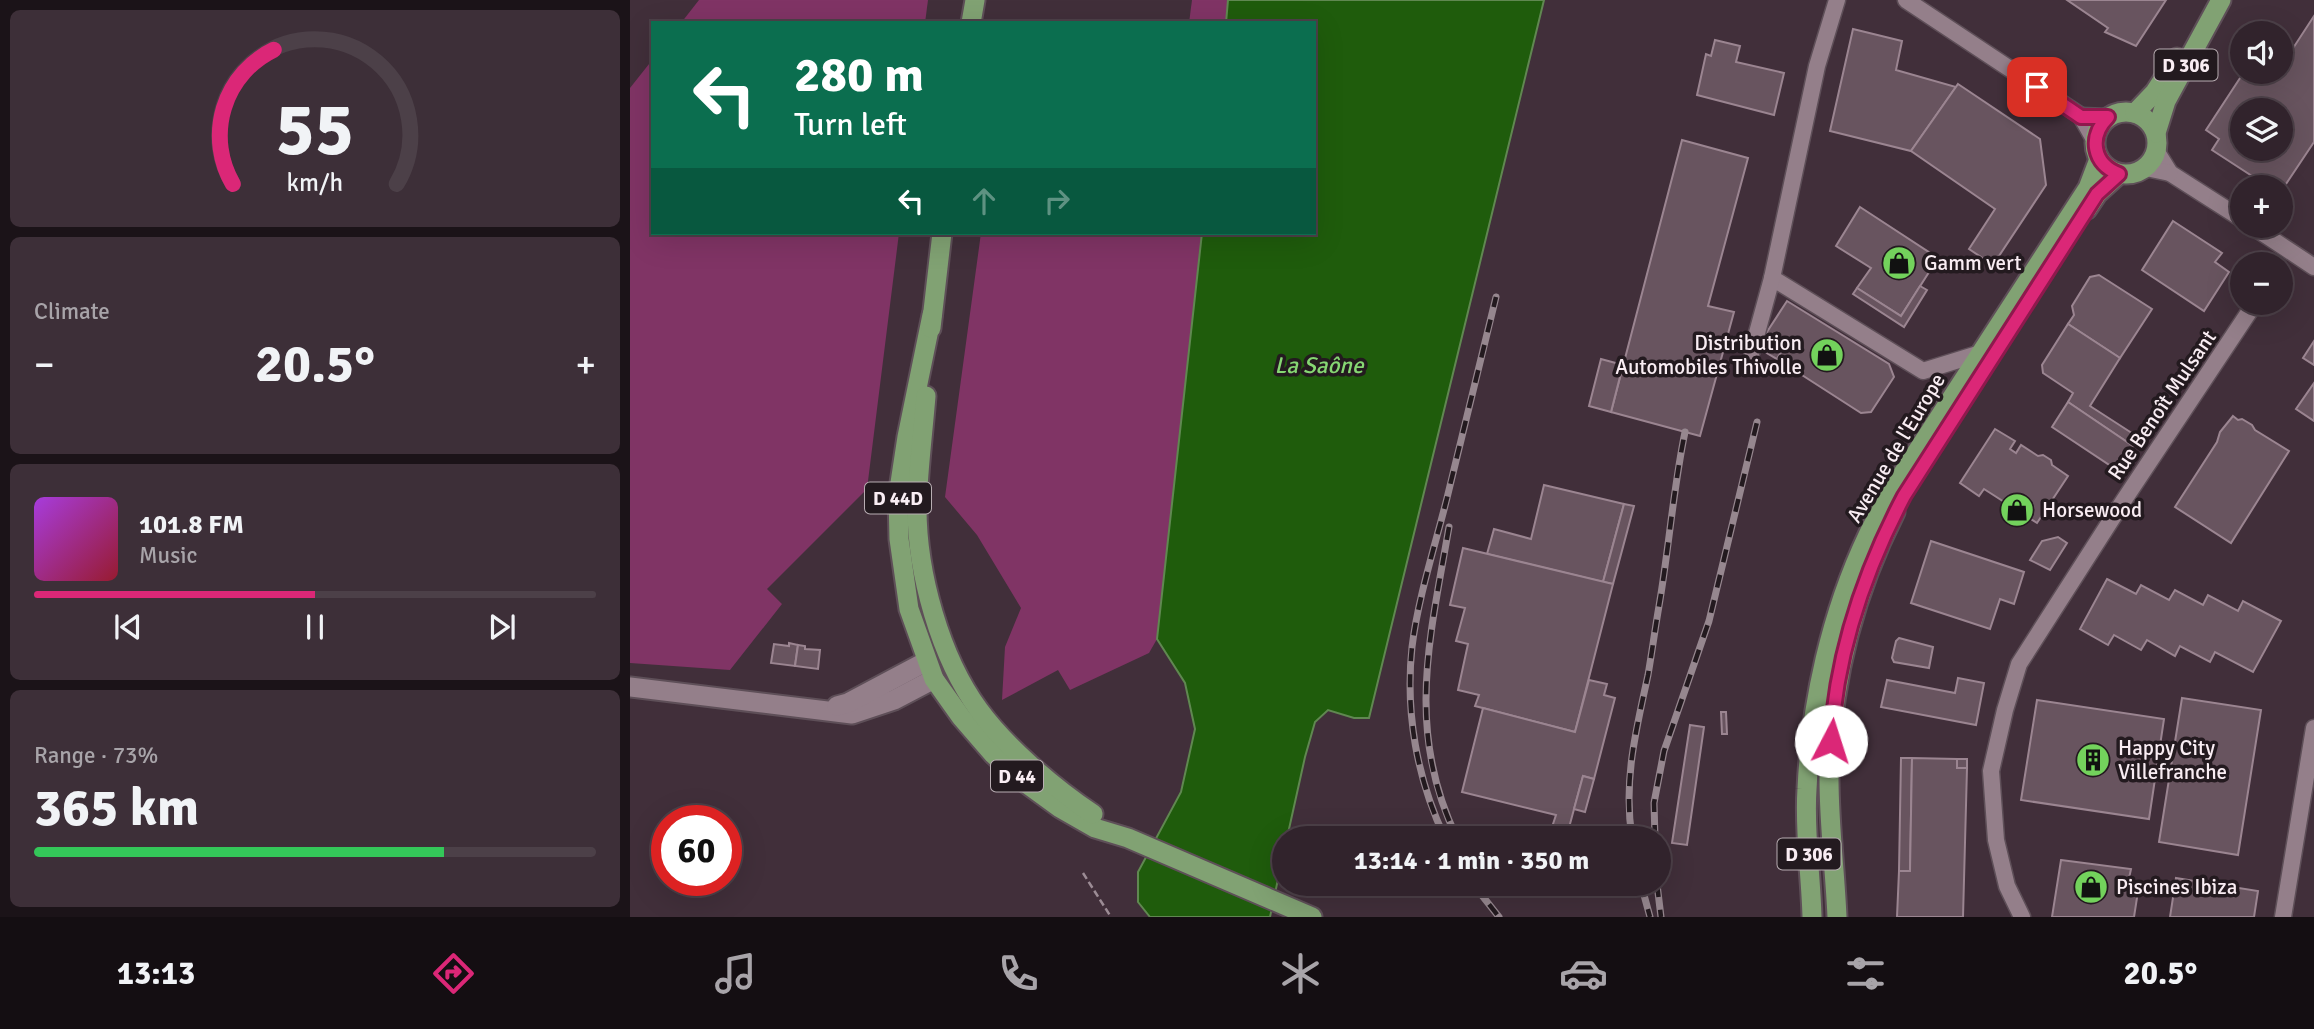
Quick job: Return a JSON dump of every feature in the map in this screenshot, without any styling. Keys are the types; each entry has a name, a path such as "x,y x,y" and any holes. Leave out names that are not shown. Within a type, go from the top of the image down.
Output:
{"main road":[{"path":"971,21 975,0"},
{"name":"D 306","path":"2135,113 2155,92 2215,0"},
{"name":"D 306","path":"2153,151 2166,101 2221,0"},
{"path":"2126,112 2135,113 2151,124 2153,151 2129,175 2119,174 2111,171 2097,150 2101,124 2108,117 2126,112"},
{"name":"Avenue de l'Europe","path":"1812,917 1806,791 1820,689 1838,614 1868,535 1896,484 2088,188 2097,150"},
{"name":"Avenue de l'Europe","path":"1837,917 1829,780 1832,722 1844,648 1875,554 1904,496 2089,206 2097,194 2119,174"},
{"name":"D 44D","path":"942,235 932,315 918,523 923,572 953,663"},
{"name":"D 44D","path":"931,670 909,609 899,538 898,496 932,315"},
{"path":"931,670 953,663"},
{"name":"D 44","path":"953,663 979,710 1005,742 1078,804 1128,838"},
{"name":"D 44","path":"931,670 961,717 985,745 1020,779 1060,808 1095,828 1128,838 1305,914"}],"street":[{"path":"1752,351 1772,278 1817,66 1837,0"},
{"path":"1906,0 2081,117 2097,150"},
{"path":"2081,117 2108,117"},
{"path":"2153,151 2170,173 2230,211"},
{"path":"2270,238 2314,267"},
{"path":"1772,278 1923,370 1981,353"},
{"name":"Rue Benoît Mulsant","path":"2022,917 2007,886 1996,840 1991,771 2005,710 2020,664 2124,500 2247,315"},
{"path":"630,687 815,711 848,703 931,670"},
{"path":"2283,917 2314,728"}],"path":[{"path":"1083,873 1111,917"}],"shaded area":[{"path":"699,0 928,0 925,21 683,21"},
{"path":"1192,0 1228,0 1226,21 1189,21"},
{"path":"651,62 651,235 899,235 867,489 767,589 782,604 730,670 630,663 630,88"},
{"path":"981,235 1202,235 1157,639 1149,653 1070,690 1058,670 1002,700 1005,647 1021,608 977,535 945,497"}],"water":[{"name":"La Saône","path":"1228,0 1544,0 1369,718 1354,718 1328,710 1315,722 1290,826 1272,826 1272,896 1274,896 1270,917 1150,917 1138,902 1138,872 1181,792 1195,729 1185,683 1157,639 1202,235 1316,235 1316,21 1226,21"}],"building":[{"path":"2067,0 2166,0 2136,46 2105,32 2108,28"},
{"path":"2314,16 2314,142 2292,175 2251,175 2212,150 2219,139 2206,130 2236,84 2293,84 2293,48"},
{"path":"1853,29 1902,41 1896,70 1956,87 1911,151 1830,131"},
{"path":"1715,40 1740,46 1736,62 1784,73 1774,115 1697,95 1706,54 1711,56"},
{"path":"1958,84 2040,139 2046,185 1993,265 1969,249 1995,209 1911,151"},
{"path":"1682,140 1748,158 1708,306 1734,312 1700,436 1611,412"},
{"name":"Gamm vert","path":"1860,207 1938,258 1901,316 1857,288 1871,268 1836,246"},
{"path":"2173,221 2222,253 2215,262 2229,272 2204,311 2142,270"},
{"path":"2099,275 2152,309 2120,358 2068,324 2074,315 2072,306 2090,277"},
{"path":"1920,286 1927,290 1904,327 1853,294 1857,288 1901,316"},
{"name":"Distribution Automobiles Thivolle","path":"1787,301 1889,364 1894,377 1871,412 1861,413 1777,359 1782,350 1763,338"},
{"path":"2068,324 2120,358 2090,406 2138,437 2133,446 2068,402 2073,393 2043,373 2042,365"},
{"path":"1763,338 1782,350 1777,359 1760,349"},
{"path":"2314,341 2314,365 2303,358"},
{"path":"1601,359 1623,365 1611,412 1589,406"},
{"path":"2314,383 2314,421 2296,409"},
{"path":"2068,402 2133,446 2117,470 2052,427"},
{"path":"2233,416 2252,425 2255,430 2289,451 2231,543 2175,507 2217,442 2220,432"},
{"path":"1995,429 2015,441 2010,449 2016,453 2021,445 2038,456 2043,455 2051,460 2052,465 2068,476 2037,523 1984,489 1979,496 1960,483"},
{"path":"1544,485 1624,504 1603,582 1487,554 1494,529 1531,539"},
{"path":"1624,504 1634,506 1613,584 1603,582"},
{"path":"2058,537 2067,543 2050,570 2030,560 2042,541"},
{"path":"1931,541 2024,572 2014,604 2000,599 1990,629 1911,603"},
{"path":"1463,548 1613,584 1575,732 1475,706 1479,695 1458,690 1468,644 1456,641 1465,608 1450,605"},
{"path":"2107,579 2136,594 2141,585 2169,600 2175,590 2203,605 2208,595 2238,611 2243,601 2281,621 2253,672 2215,652 2210,662 2180,646 2175,656 2147,640 2141,650 2114,635 2108,645 2080,629"},
{"path":"1899,638 1933,647 1929,668 1894,662 1892,658"},
{"path":"789,643 798,645 795,666 771,663 774,644 789,646"},
{"path":"798,645 805,646 805,649 820,650 818,669 795,666"},
{"path":"1958,678 1984,683 1976,725 1881,707 1887,680 1955,693"},
{"path":"1589,680 1607,684 1604,695 1615,698 1594,779 1583,776 1569,826 1552,826 1556,815 1462,792 1483,708 1575,732"},
{"path":"2182,698 2261,710 2238,855 2159,842"},
{"name":"Happy City Villefranche","path":"2037,700 2164,719 2149,819 2021,800"},
{"path":"1721,712 1726,712 1727,734 1722,734"},
{"path":"1690,725 1704,727 1687,845 1672,843"},
{"path":"1901,758 1912,758 1910,871 1899,871"},
{"path":"1912,758 1957,759 1957,768 1967,768 1963,917 1897,917 1899,871 1910,871"},
{"path":"1957,759 1967,759 1967,768 1957,768"},
{"path":"1583,776 1594,779 1585,812 1574,809"},
{"path":"2061,860 2131,869 2128,883 2139,885 2134,917 2052,917"},
{"path":"2176,878 2258,891 2254,917 2170,917"}],"railway":[{"path":"1440,826 1427,793 1415,745 1410,696 1412,647 1423,591 1496,297"},
{"path":"1655,826 1654,803 1664,751 1709,621 1757,422"},
{"path":"1631,826 1629,796 1632,756 1649,666 1685,432"},
{"path":"1449,527 1429,646 1426,684 1431,760 1441,798 1452,826"},
{"path":"1482,896 1499,917"},
{"path":"1644,896 1650,917"},
{"path":"1658,896 1661,917"}],"place":[{"name":"Gamm vert","path":"1899,263"},
{"name":"Distribution Automobiles Thivolle","path":"1827,355"},
{"name":"Horsewood","path":"2017,510"},
{"name":"Happy City Villefranche","path":"2093,760"},
{"name":"Piscines Ibiza","path":"2091,887"}],"route":[{"path":"1831,741 1844,648 1880,542 1904,496 2097,194 2119,174 2104,166 2095,150 2097,132 2108,117 2081,117 2037,87"}]}
